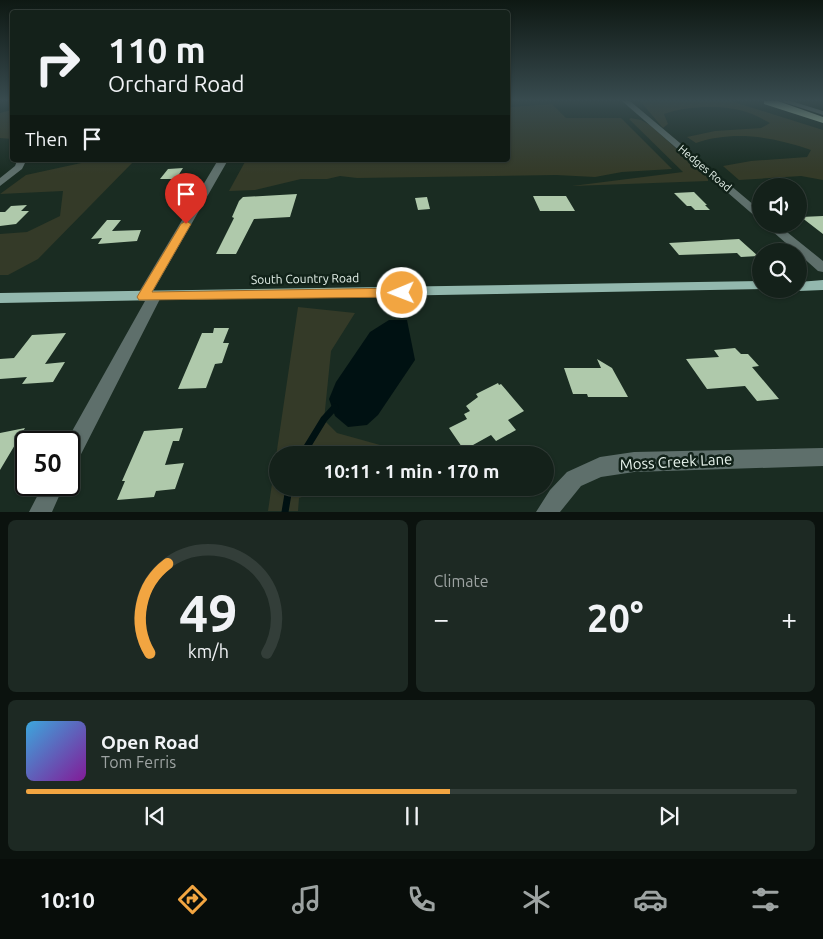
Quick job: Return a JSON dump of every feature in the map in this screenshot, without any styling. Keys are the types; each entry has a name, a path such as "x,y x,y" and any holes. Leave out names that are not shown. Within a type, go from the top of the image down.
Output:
{"main road":[{"path":"807,286 823,285"},
{"name":"South Country Road","path":"0,298 752,286"}],"street":[{"name":"Hedges Road","path":"653,125 752,208"},
{"path":"80,435 149,297 222,162"},
{"path":"0,183 19,167 20,163"},
{"path":"781,233 823,268"},
{"name":"Moss Creek Lane","path":"547,512 556,497 574,479 600,467 634,462 823,457"},
{"path":"40,512 48,496"}],"green space":[{"path":"0,125 10,125 10,139 0,138"},
{"path":"510,125 628,125 672,169 622,172 595,177 556,175 357,178 340,176 327,179 301,179 255,190 229,191 245,162 510,162"},
{"path":"635,125 650,125 708,177 708,181 572,186 683,172"},
{"path":"767,125 807,125 823,130 823,180 801,176 739,180 723,166 751,161 807,157 811,150 797,145 754,137 725,137 696,143 687,137 715,131 761,128"},
{"path":"86,162 133,162 38,259 8,275 0,275 0,234 27,232 60,216 63,191 0,194 26,175"},
{"path":"298,307 355,313 331,351 324,420 337,433 384,446 278,446"},
{"path":"270,496 305,496 299,498 298,511 268,511"}],"shaded area":[{"path":"389,320 407,320 415,360 378,415 367,425 348,427 335,416 329,399 336,382 370,332"}],"building":[{"path":"183,168 176,179 160,179 168,169"},
{"path":"694,192 710,210 695,210 691,206 687,206 674,193"},
{"path":"297,194 290,217 254,219 236,254 216,254 234,218 232,217 239,201 243,197"},
{"path":"533,196 566,196 575,211 540,211"},
{"path":"427,197 430,209 418,210 415,198"},
{"path":"27,205 21,211 29,211 16,224 0,226 0,212 5,212 11,206"},
{"path":"823,216 823,234 807,222 807,217"},
{"path":"107,220 121,220 112,231 141,230 137,241 98,244 102,238 91,239"},
{"path":"739,239 752,251 752,256 741,257 737,253 679,255 669,243"},
{"path":"214,328 229,328 223,343 229,343 222,363 215,364 206,388 178,389 202,333 213,333"},
{"path":"66,333 45,364 65,362 53,382 22,384 27,377 0,379 0,359 14,358 32,335"},
{"path":"735,348 741,354 748,354 759,366 752,367 779,399 757,401 745,386 707,389 686,359 719,357 714,350"},
{"path":"597,359 612,368 628,397 588,397 587,394 573,394 564,368 601,368"},
{"path":"498,383 499,385 501,384 524,411 508,420 516,430 496,441 491,435 471,446 461,446 449,428 467,419 464,414 470,411 466,406 478,397 476,394"},
{"path":"25,428 23,431 15,431 15,445 0,470 0,433"},
{"path":"183,428 179,441 173,441 165,465 184,463 175,489 156,491 154,497 117,500 125,481 122,481 144,431"}],"waterway":[{"path":"308,446 324,419 335,407"},
{"path":"285,512 288,496"}],"route":[{"path":"186,224 144,297 402,293"}]}
